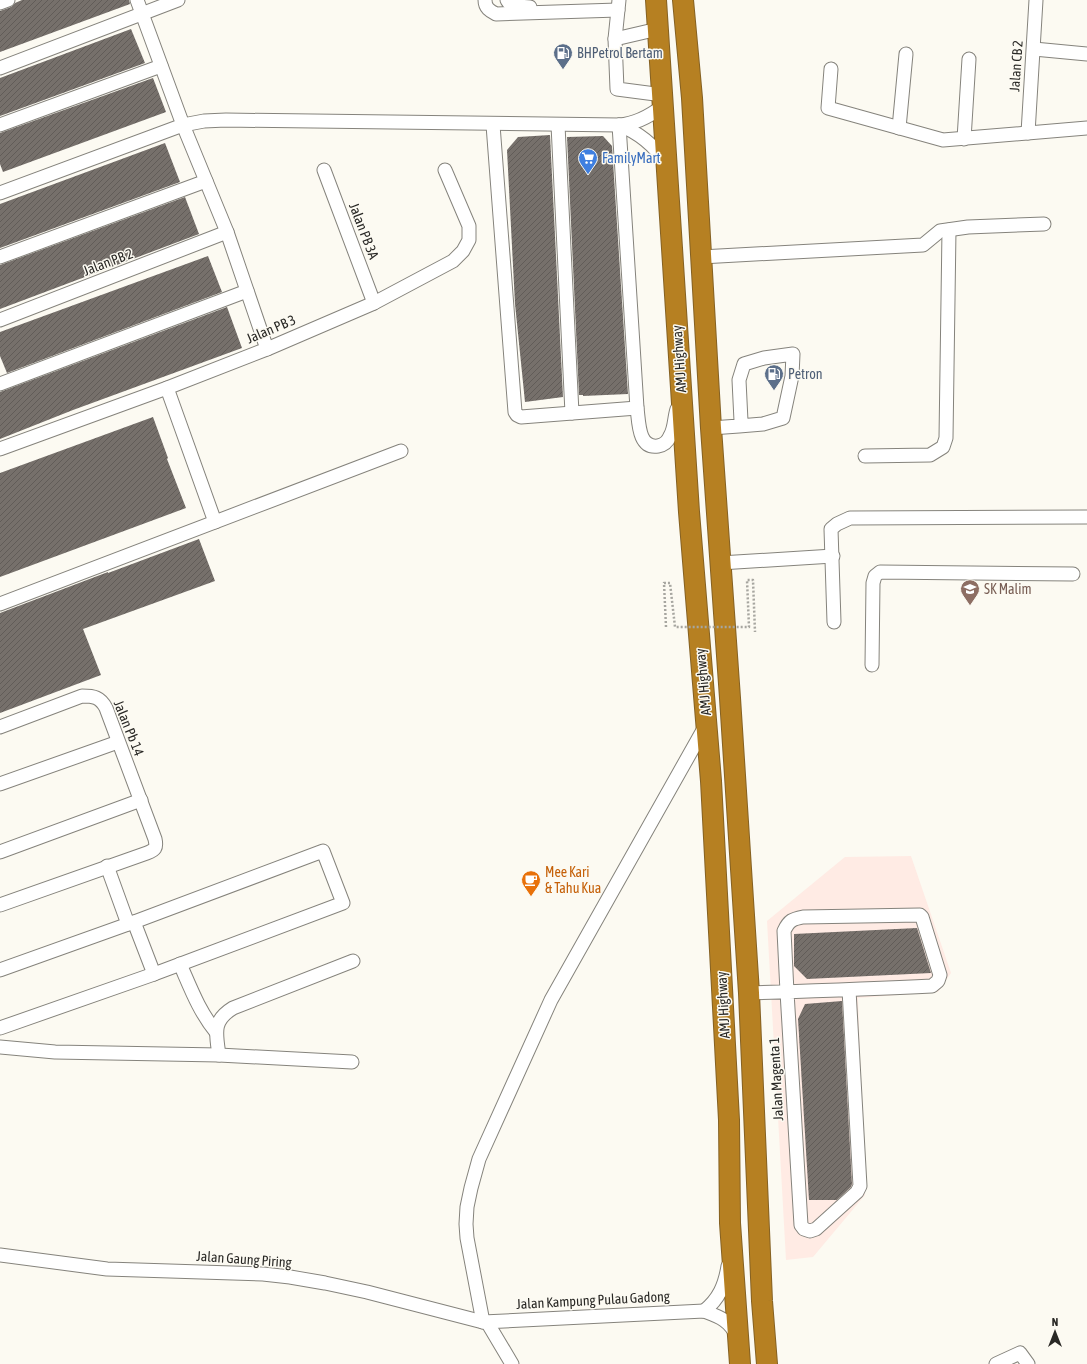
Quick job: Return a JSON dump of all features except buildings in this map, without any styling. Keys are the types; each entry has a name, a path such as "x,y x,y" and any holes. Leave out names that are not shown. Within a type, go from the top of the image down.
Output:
{"highway":[{"name":"AMJ Highway","path":"656,0 692,556 712,781 727,1088 730,1223 740,1364"},
{"name":"AMJ Highway","path":"684,0 692,98 711,428 731,706 749,993 762,1301 767,1364"}],"street":[{"path":"0,3 8,0"},
{"path":"137,0 182,125 227,232 267,349"},
{"path":"0,68 178,0"},
{"path":"485,0 489,10 496,14 586,6"},
{"path":"507,0 509,3 518,6 619,5 616,39 617,89 663,101"},
{"name":"Jalan CB 2","path":"1028,133 1036,0"},
{"path":"616,39 658,29"},
{"path":"1034,49 1087,54"},
{"path":"899,128 906,54"},
{"path":"964,139 969,59"},
{"path":"0,125 161,66"},
{"path":"831,68 828,108 943,140 1087,128"},
{"path":"0,193 182,125 204,121 226,120 494,125 619,125 630,124 641,120 663,101"},
{"path":"494,125 515,412 521,417 637,408"},
{"path":"558,125 572,413"},
{"path":"619,125 642,136 657,150 667,164"},
{"path":"619,125 637,408 640,430 643,440 647,445 661,445 666,442 673,430 675,414 678,408 682,405"},
{"name":"Jalan PB 3A","path":"324,170 374,302"},
{"name":"Jalan PB 3","path":"0,449 167,388 267,349 374,302 453,261 463,251 468,240 469,226 445,170"},
{"path":"0,257 206,181"},
{"path":"701,257 923,245 940,231 968,227 1044,224"},
{"path":"865,456 930,455 943,447 946,438 949,230"},
{"name":"Jalan PB 2","path":"0,320 227,232"},
{"path":"0,384 247,291"},
{"path":"711,428 739,426 763,424 783,418 792,376 793,354 764,358 744,364 739,380 739,426"},
{"path":"167,388 215,522"},
{"path":"0,604 400,451"},
{"path":"834,622 831,529 837,524 850,518 1087,517"},
{"path":"720,563 833,556"},
{"path":"872,665 873,583 875,576 880,572 1073,574"},
{"name":"Jalan Pb 14","path":"0,727 82,696 93,696 102,701 106,708 156,845 154,850 107,866"},
{"path":"512,1364 485,1322 467,1238 467,1207 479,1159 551,1000 706,723"},
{"path":"0,784 118,742"},
{"path":"0,852 140,800"},
{"path":"0,970 323,852 343,903 154,974 0,1028"},
{"path":"0,906 107,866 154,974"},
{"name":"Jalan Magenta 1","path":"920,915 922,917 940,975 938,981 932,986 849,990 860,1186 857,1192 816,1229 804,1230 800,1225 784,931 787,924 793,919 803,917 920,915"},
{"path":"219,1055 216,1032 218,1024 221,1018 233,1008 353,961"},
{"path":"180,964 194,998 205,1019 216,1032"},
{"path":"749,993 849,990"},
{"path":"0,1047 55,1052 219,1055 352,1062"},
{"path":"704,1311 714,1303 720,1293 728,1269 732,1247"},
{"name":"Jalan Gaung Piring","path":"0,1255 107,1269 263,1274 290,1277 367,1292 485,1322"},
{"path":"704,1311 718,1316 726,1321 733,1328 738,1340"},
{"name":"Jalan Kampung Pulau Gadong","path":"485,1322 704,1311"},
{"path":"996,1364 1020,1353 1028,1364"}],"path":[{"path":"666,627 664,583 670,583 675,628 749,627 747,580 753,580 755,632"}],"shaded area":[{"path":"911,856 951,973 938,992 858,998 865,1195 813,1257 786,1260 767,921 845,857"}],"place":[{"name":"BHPetrol Bertam","path":"563,70"},
{"name":"FamilyMart","path":"588,175"},
{"name":"Petron","path":"774,391"},
{"name":"SK Malim","path":"970,606"},
{"name":"Mee Kari & Tahu Kua","path":"531,897"}]}
